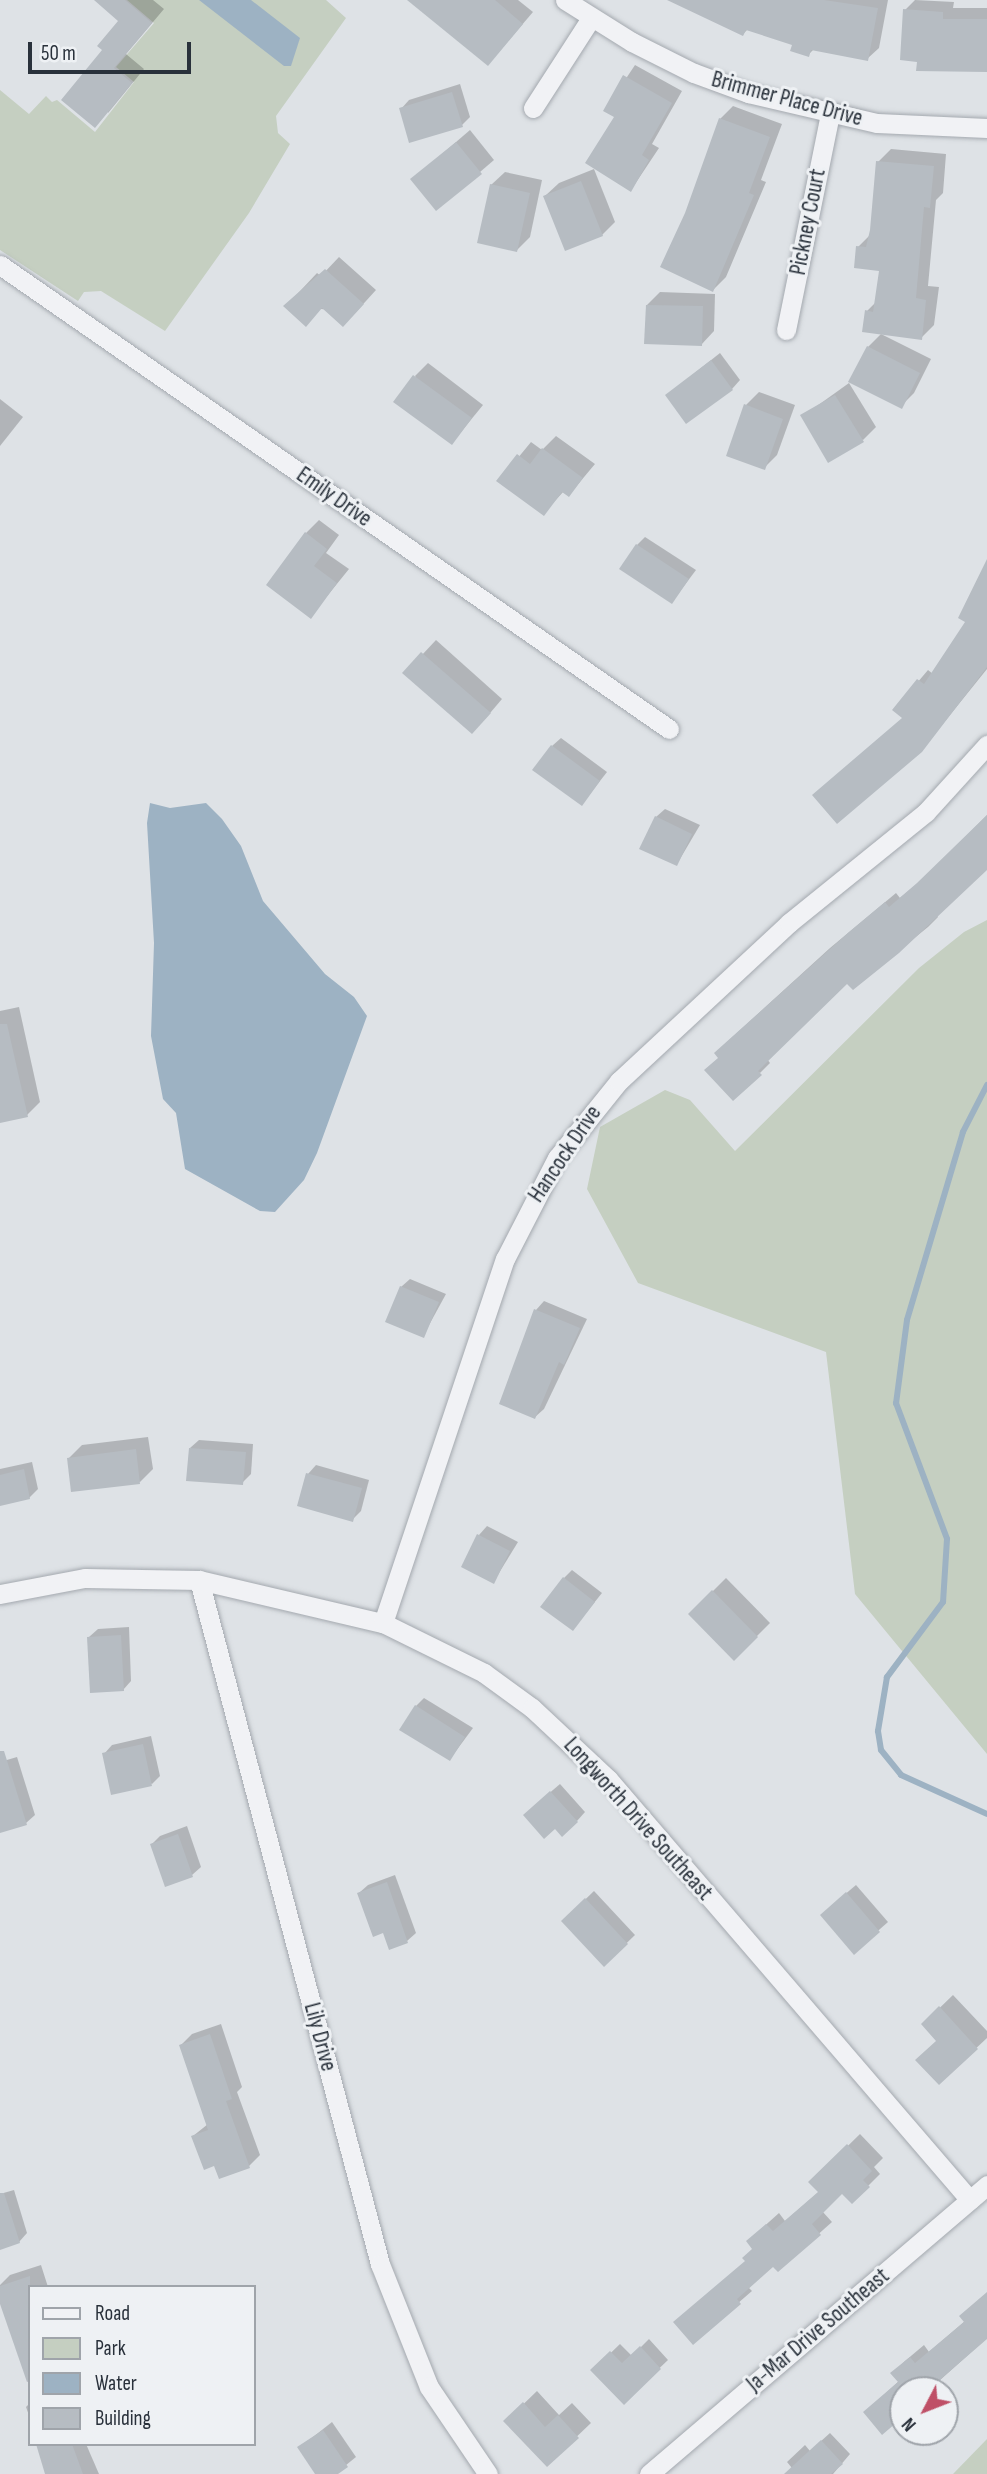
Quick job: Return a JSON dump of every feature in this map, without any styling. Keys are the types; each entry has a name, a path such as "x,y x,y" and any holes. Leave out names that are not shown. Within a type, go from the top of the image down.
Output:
{"street":[{"name":"Brimmer Place Drive","path":"565,0 591,18 694,73 830,114 877,123 987,128"},
{"path":"533,108 591,18"},
{"name":"Pickney Court","path":"786,330 830,114"},
{"name":"Emily Drive","path":"0,265 668,729"},
{"name":"Hancock Drive","path":"383,1623 505,1259 557,1158 587,1116 619,1081 789,923 926,812 987,745"},
{"name":"Longworth Drive Southeast","path":"0,1594 85,1578 199,1580 383,1623 484,1673 570,1741 970,2200"},
{"name":"Lily Drive","path":"199,1580 380,2264 429,2387 488,2474"},
{"name":"Ja-Mar Drive Southeast","path":"649,2474 987,2185"}],"green space":[{"path":"127,0 326,0 346,18 276,116 278,133 290,144 249,213 165,331 101,291 84,292 78,301 0,250 0,90 29,114 46,96 52,102 57,100 95,132 134,82 116,67 154,23"},
{"path":"987,920 987,1754 855,1594 826,1352 638,1283 587,1189 600,1127 665,1090 690,1100 735,1151 919,968 964,932"},
{"path":"987,2439 987,2474 953,2474"}],"water":[{"path":"199,0 251,0 300,38 291,66 284,66"},
{"path":"150,803 170,808 206,803 222,819 241,846 263,901 325,974 354,997 367,1016 317,1153 304,1180 275,1212 260,1211 185,1169 176,1113 163,1099 151,1036 154,943 147,823"}],"building":[{"path":"94,0 125,0 152,23 114,68 132,83 95,128 61,100 102,50 97,46 118,21"},
{"path":"407,0 495,0 523,24 488,66"},
{"path":"667,0 824,0 878,8 868,61 811,50 809,57 790,51 792,45 746,30 743,36"},
{"path":"903,9 943,12 943,19 987,19 987,72 916,71 917,62 900,60"},
{"path":"623,75 672,103 642,155 649,160 631,192 585,163 614,117 603,111"},
{"path":"452,92 463,127 409,143 399,108"},
{"path":"719,118 770,137 749,193 754,195 713,292 660,267 685,213"},
{"path":"456,142 482,174 436,211 410,179"},
{"path":"876,161 934,166 930,208 924,207 916,298 926,300 922,340 862,332 865,310 873,312 879,271 854,268 856,246 866,247 870,230"},
{"path":"581,181 603,236 565,251 543,196"},
{"path":"490,184 530,193 517,252 477,243"},
{"path":"325,269 364,304 343,327 322,308 306,327 283,306"},
{"path":"646,305 703,306 702,346 644,344"},
{"path":"867,346 920,373 902,409 848,382"},
{"path":"711,360 733,390 686,424 665,395"},
{"path":"413,375 472,418 452,445 393,402"},
{"path":"835,395 864,442 828,463 800,415"},
{"path":"744,404 783,419 765,470 726,456"},
{"path":"542,448 583,478 569,497 562,492 544,516 496,481 517,454 530,464"},
{"path":"305,532 327,549 314,566 337,583 311,619 266,585"},
{"path":"636,544 689,579 672,604 619,569"},
{"path":"987,559 987,667 922,752 837,824 812,795 902,718 892,710 917,679 924,684 965,622 958,618"},
{"path":"421,652 491,713 472,734 402,673"},
{"path":"551,745 600,781 582,806 532,770"},
{"path":"987,815 987,870 899,953 853,990 847,984 758,1071 762,1075 733,1101 704,1070 718,1058 714,1053 849,932 885,902 889,907 917,883"},
{"path":"655,816 692,834 677,866 639,849"},
{"path":"0,1024 7,1024 28,1117 0,1123"},
{"path":"400,1286 439,1302 424,1338 385,1322"},
{"path":"534,1309 580,1328 564,1365 559,1362 535,1419 499,1404"},
{"path":"189,1448 246,1452 243,1485 186,1481"},
{"path":"136,1449 140,1484 71,1492 67,1458"},
{"path":"24,1469 30,1499 0,1506 0,1475"},
{"path":"306,1473 362,1488 353,1522 297,1506"},
{"path":"477,1534 510,1551 494,1584 461,1567"},
{"path":"563,1577 595,1602 573,1631 540,1607"},
{"path":"712,1590 758,1637 734,1661 688,1614"},
{"path":"121,1635 124,1691 90,1693 87,1637"},
{"path":"415,1705 465,1737 450,1761 399,1730"},
{"path":"143,1744 152,1786 111,1795 102,1753"},
{"path":"0,1751 4,1751 27,1825 0,1833"},
{"path":"550,1791 578,1822 562,1837 555,1829 544,1839 523,1815"},
{"path":"178,1834 193,1877 165,1887 150,1844"},
{"path":"387,1882 408,1943 389,1950 383,1933 373,1937 357,1893"},
{"path":"846,1892 880,1932 854,1955 820,1915"},
{"path":"585,1898 628,1944 604,1967 561,1921"},
{"path":"939,2006 978,2049 939,2085 915,2060 936,2041 921,2024"},
{"path":"210,2034 232,2099 226,2101 250,2168 219,2179 214,2166 204,2170 191,2136 208,2130 179,2045"},
{"path":"847,2144 872,2171 863,2180 870,2187 852,2204 842,2194 812,2224 821,2235 778,2272 773,2267 737,2299 741,2304 693,2345 673,2322 745,2261 742,2258 752,2249 746,2241 766,2224 773,2231 818,2192 808,2182"},
{"path":"0,2193 4,2193 20,2243 0,2250"},
{"path":"30,2276 27,2382 0,2304 0,2286"},
{"path":"987,2292 987,2339 944,2376 893,2376 890,2373 910,2357 915,2363 964,2322 959,2316"},
{"path":"640,2346 661,2369 624,2405 590,2370 610,2351 622,2363"},
{"path":"889,2390 889,2429 882,2435 863,2412"},
{"path":"523,2402 545,2427 558,2415 579,2438 547,2467 503,2421"},
{"path":"323,2430 348,2467 338,2474 315,2474 297,2447"},
{"path":"821,2440 843,2464 831,2474 784,2474"},
{"path":"37,2446 73,2446 83,2474 45,2474"}],"waterway":[{"path":"987,1085 963,1132 907,1320 896,1403 947,1539 943,1602 887,1677 878,1731 881,1750 901,1775 987,1814"}]}
